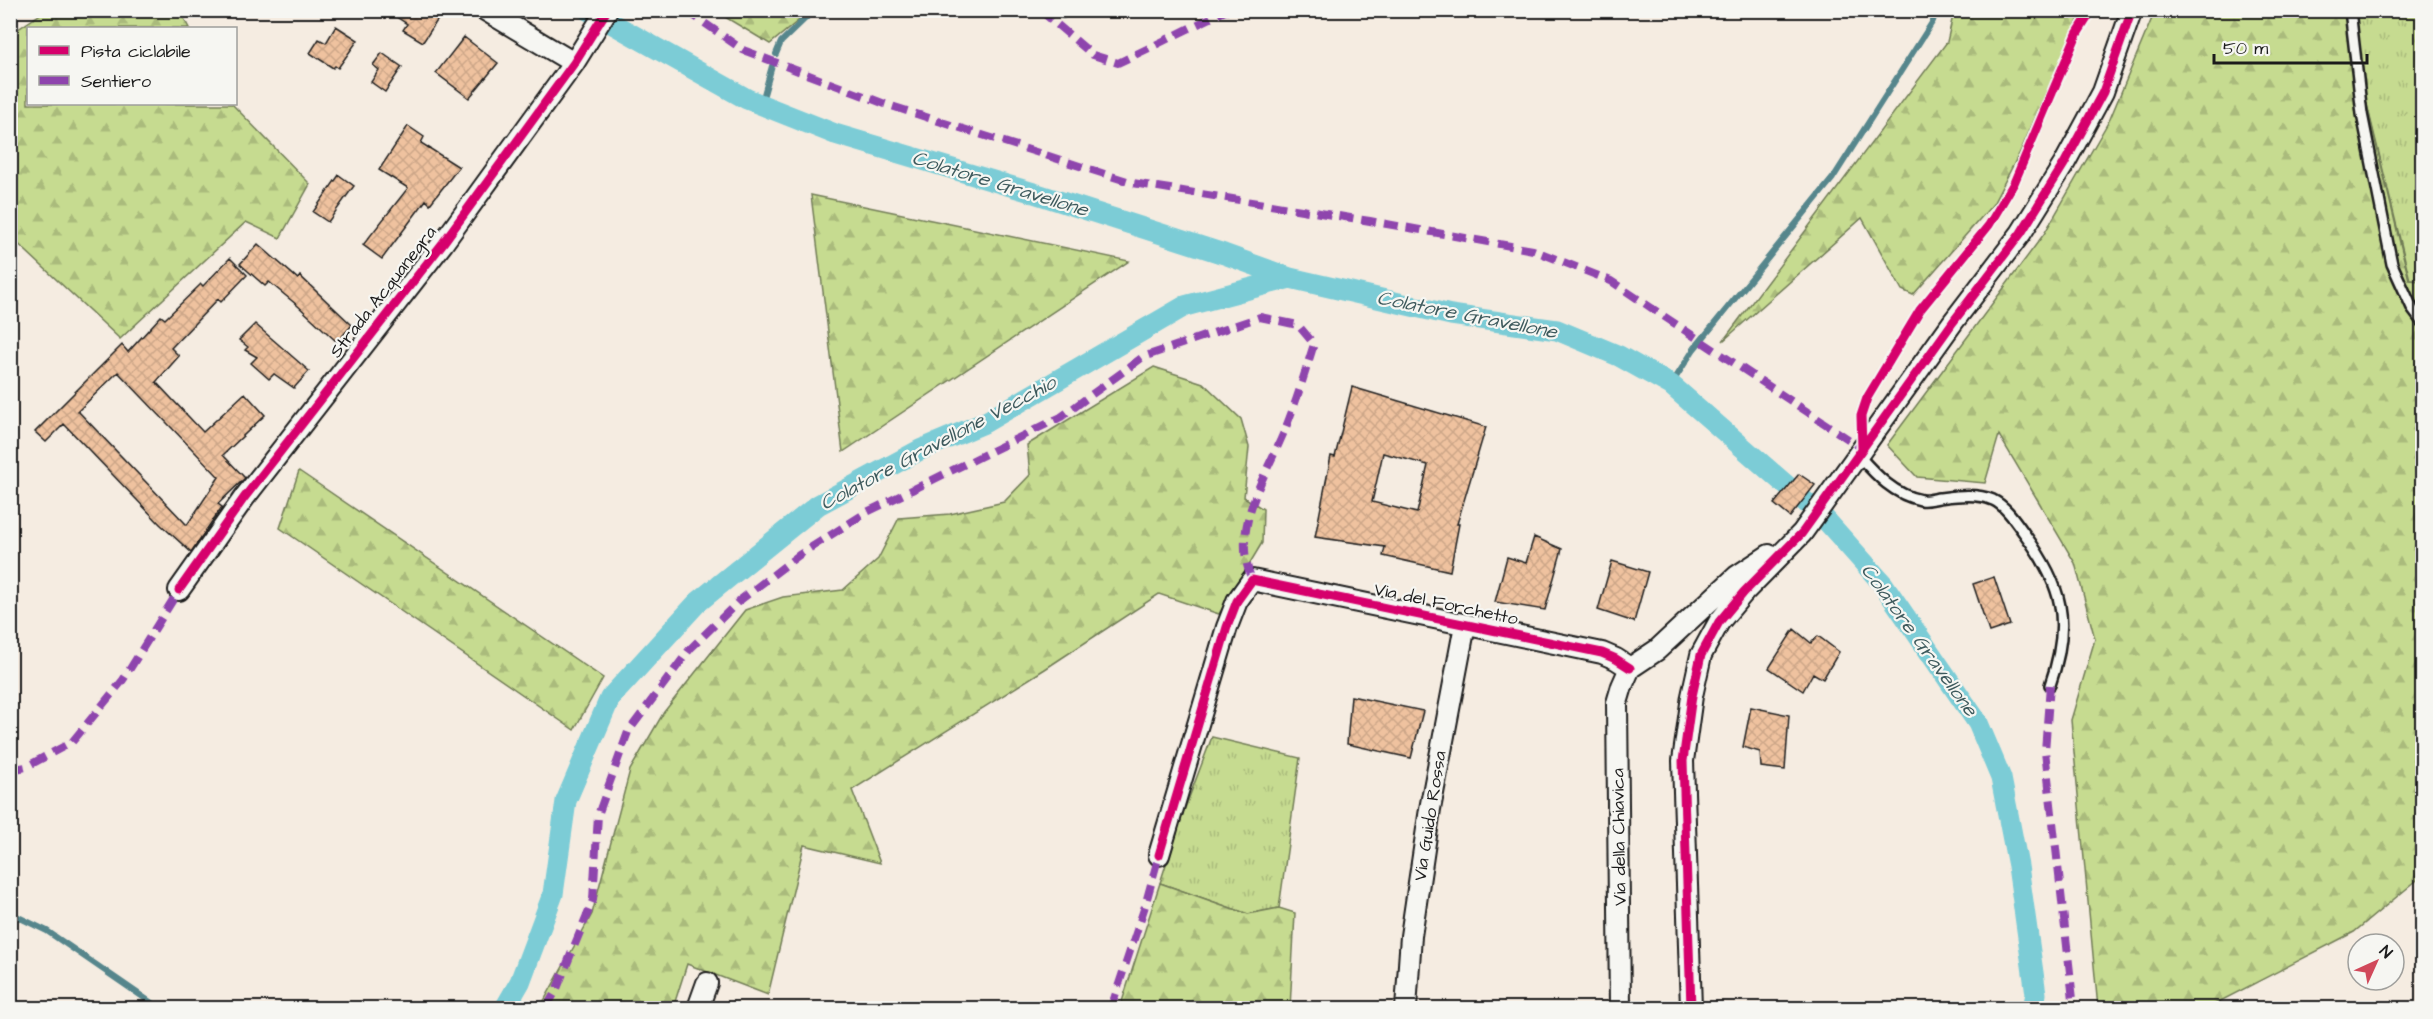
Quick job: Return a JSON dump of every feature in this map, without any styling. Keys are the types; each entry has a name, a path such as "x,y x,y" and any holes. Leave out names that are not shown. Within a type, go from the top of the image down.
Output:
{"street":[{"path":"486,10 574,63"},
{"name":"Strada Acquanegra","path":"180,590 244,498 443,243 574,63 608,10"},
{"path":"1691,1008 1683,761 1694,686 1701,656 1719,622 1744,592 1802,533 1953,322 2021,233 2064,164 2103,92 2132,10"},
{"path":"1630,668 1657,650 1737,576 1802,533"},
{"name":"Via del Forchetto","path":"1159,855 1227,627 1237,601 1252,580 1602,653 1630,668"},
{"name":"Via Guido Rossa","path":"1406,1008 1411,936 1430,809 1465,625"},
{"name":"Via della Chiavica","path":"1620,1008 1617,704 1630,668"},
{"path":"698,1008 707,983"}],"lane":[{"path":"2350,10 2362,114 2392,264 2413,310 2422,322"},
{"path":"1859,456 1887,486 1921,500 1965,495 1993,500 2012,516 2041,556 2055,586 2061,610 2063,635 2059,660 2050,685"}],"green space":[{"path":"45,11 180,11 188,27 27,27 27,105 233,105 310,184 280,238 246,222 120,339 11,237 11,34"},
{"path":"715,11 810,11 770,44"},
{"path":"1954,11 2082,11 2021,150 1993,204 1913,295 1902,290 1862,218 1723,341 1947,42"},
{"path":"2155,11 2344,11 2409,280 2422,281 2422,876 2354,932 2346,932 2346,936 2207,1008 2098,1008 2071,720 2095,639 2075,563 1999,435 1985,483 1917,477 1887,445 2044,234 2110,119"},
{"path":"2344,11 2422,11 2422,281 2410,280"},
{"path":"811,195 1129,261 843,452"},
{"path":"1154,367 1203,383 1241,419 1249,447 1244,497 1263,509 1262,543 1219,614 1159,594 1045,669 852,790 880,863 804,845 768,995 687,964 673,1008 540,1008 592,914 630,770 664,712 745,610 783,597 843,590 878,559 899,518 950,514 1004,502 1030,475 1027,445"},
{"path":"299,471 603,678 574,730 280,528"},
{"path":"1212,737 1300,758 1279,908 1248,914 1160,883 1179,824"},
{"path":"1160,883 1248,914 1279,908 1295,913 1290,1008 1120,1008"}],"building":[{"path":"386,10 444,10 423,42 403,30 407,24"},
{"path":"336,26 358,40 338,68 335,66 333,68 310,53 319,39 326,43"},
{"path":"464,37 498,63 469,98 436,73"},
{"path":"382,53 402,67 385,92 371,82 379,70 373,65"},
{"path":"408,126 424,137 421,143 459,167 430,204 426,200 382,259 363,245 408,188 379,170"},
{"path":"339,175 354,186 328,222 313,212"},
{"path":"258,244 298,279 300,276 352,325 337,342 269,282 265,286 240,264"},
{"path":"230,258 247,275 221,302 218,299 171,348 179,356 156,382 203,432 245,393 265,415 223,455 245,478 218,504 222,507 191,552 160,524 64,424 46,442 35,432 122,345 128,352 161,316 165,319 201,284 203,286","holes":["118,372 219,477 187,525 78,411"]},
{"path":"255,324 309,371 294,388 274,374 269,379 251,363 257,357 245,350 248,347 239,340"},
{"path":"1352,387 1486,427 1457,524 1459,524 1450,571 1383,556 1385,547 1315,537 1331,456 1335,457","holes":["1383,453 1428,465 1417,513 1372,502"]},
{"path":"1799,474 1815,485 1790,517 1774,504"},
{"path":"1534,537 1562,549 1545,610 1495,602 1507,557 1526,563"},
{"path":"1612,561 1648,572 1634,622 1598,610"},
{"path":"1994,577 2010,625 1989,632 1973,584"},
{"path":"1794,629 1811,643 1818,636 1839,652 1823,679 1813,673 1803,691 1769,668"},
{"path":"1351,696 1423,711 1411,758 1347,744"},
{"path":"1751,707 1789,715 1785,770 1761,767 1760,752 1743,747"}],"waterway":[{"name":"Colatore Gravellone","path":"588,10 747,99 835,134 1034,193 1224,254 1290,278 1451,315 1557,330 1619,356 1671,385 1824,518 1883,584 1978,723 2001,778 2018,866 2036,994 2033,1008"},
{"path":"776,54 781,42 814,10"},
{"path":"1054,10 1063,16 1075,10"},
{"path":"1671,385 1694,349 1833,178 1933,21 1936,10"},
{"path":"761,105 772,66"},
{"name":"Colatore Gravellone Vecchio","path":"505,1008 520,982 553,894 566,801 610,698 697,603 818,505 920,450 984,423 1185,306 1290,278"},
{"path":"10,913 47,931 159,1008"}],"marked path":[{"path":"686,10 743,50 885,104 1133,183 1533,250 1611,281 1863,449"},
{"path":"1040,10 1093,55 1118,63 1227,10"},
{"path":"546,1008 556,991 593,900 598,815 628,732 690,649 739,601 799,555 867,512 1061,417 1143,357 1260,317 1298,325 1314,344 1290,417 1253,502 1248,521 1245,540 1246,560 1252,580"},
{"path":"10,770 26,767 72,742 123,680 179,590"},
{"path":"2050,685 2045,751 2074,1008"},
{"path":"1111,1008 1145,906 1159,855"}],"cycle path":[{"path":"179,590 244,498 443,243 574,63 607,10"},
{"path":"1862,448 1861,416 1867,398 1920,310 1989,225 2014,183 2077,34 2092,10"},
{"path":"1691,1008 1683,761 1692,696 1701,655 1719,622 1744,592 1802,533 1953,322 2021,233 2064,164 2103,92 2132,10"},
{"path":"1159,855 1227,627 1237,601 1252,580 1602,653 1630,668"}]}
